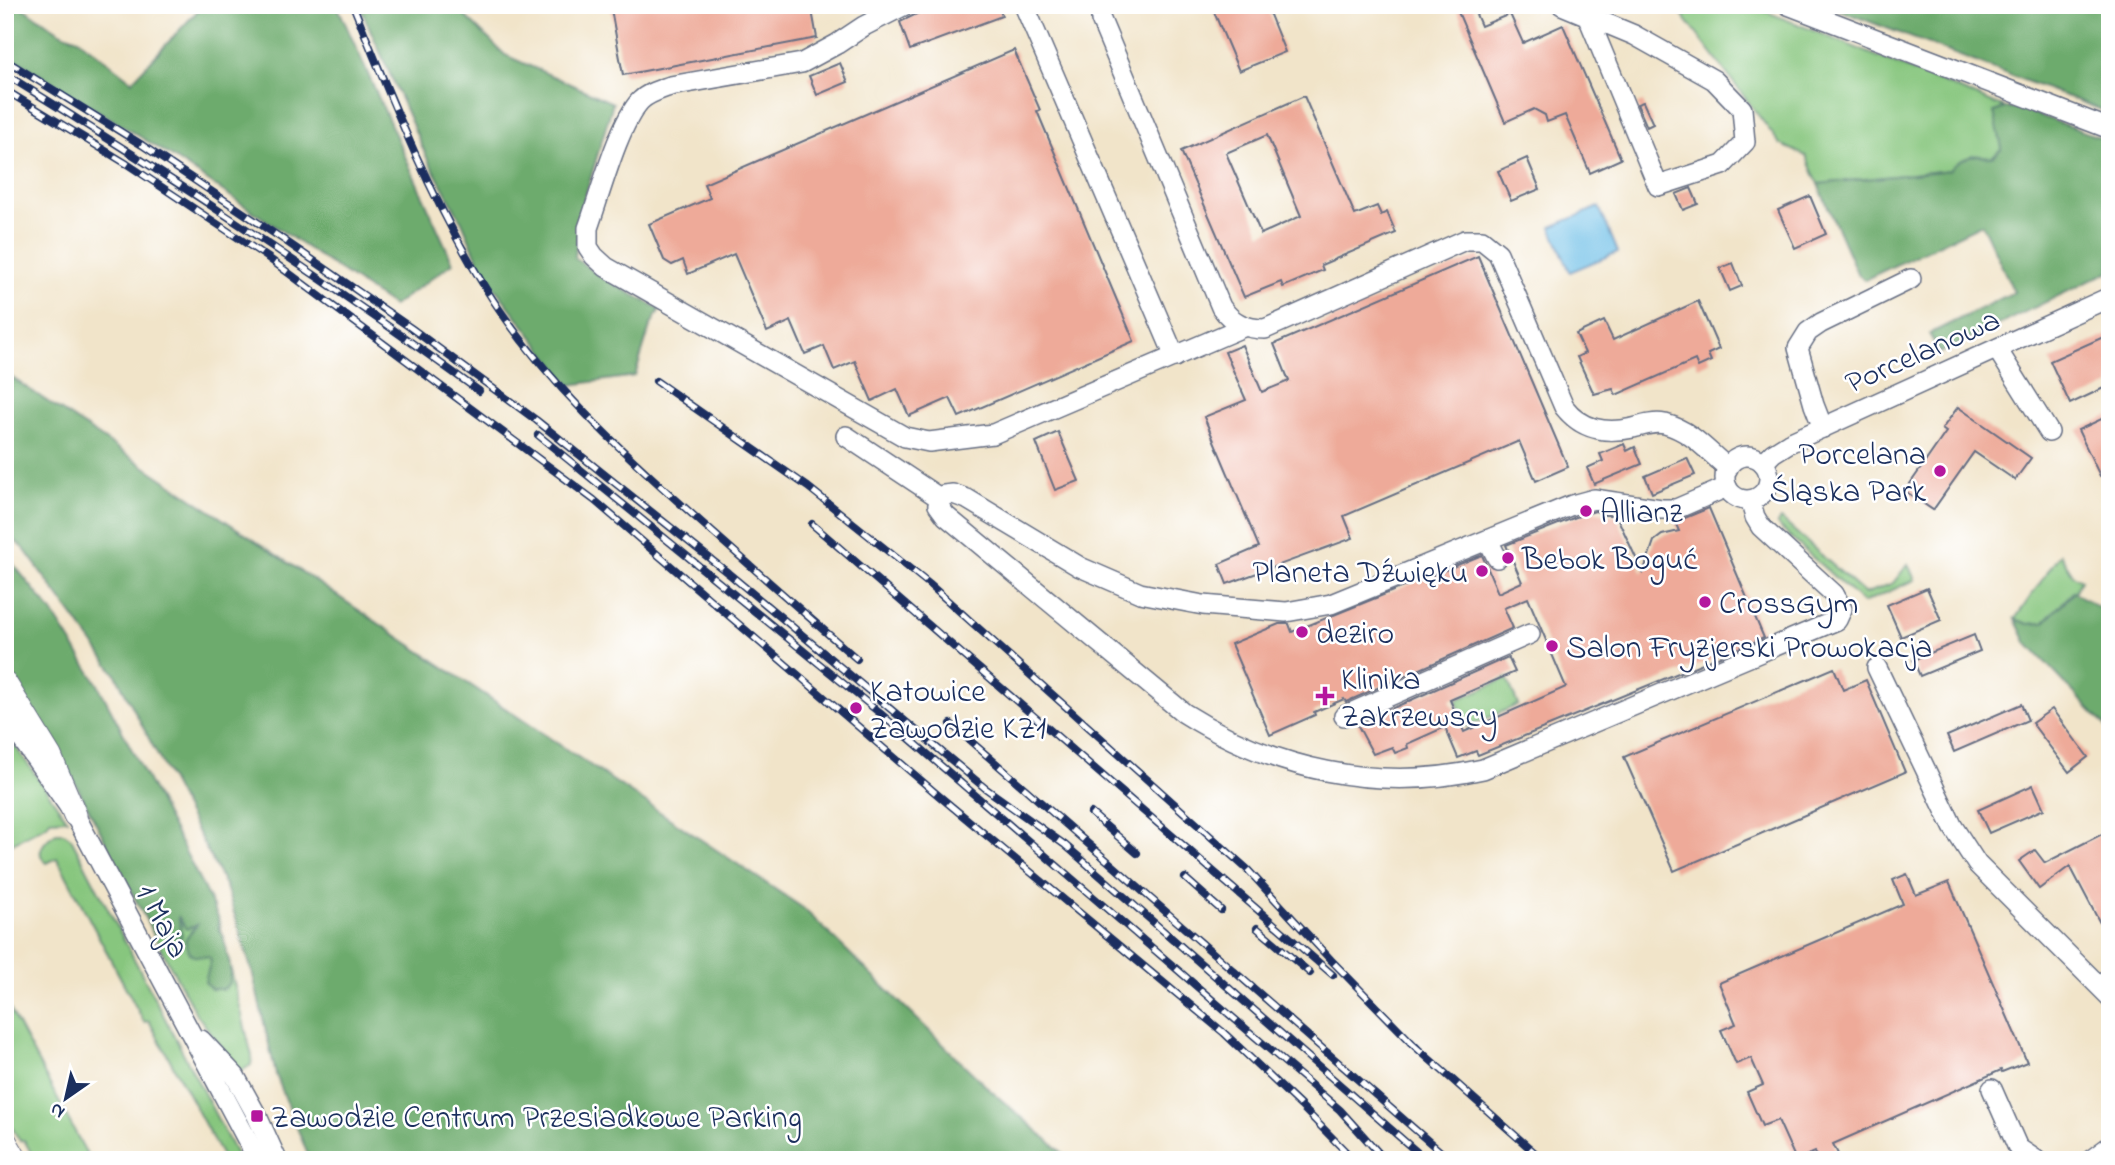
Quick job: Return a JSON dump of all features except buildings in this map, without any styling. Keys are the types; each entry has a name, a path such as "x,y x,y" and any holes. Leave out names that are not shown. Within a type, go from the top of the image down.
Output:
{"main road":[{"path":"5,683 50,756 75,815"},
{"path":"5,1141 16,1160"}],"street":[{"path":"905,5 803,63 670,86 641,100 627,120 588,228 588,247 594,256 606,267 653,295 905,437 940,442 993,434 1244,327 1265,328 1465,240 1482,240 1497,253 1564,407 1571,416 1605,432 1654,423 1689,433 1724,482 1738,498 1750,500 1759,497 1768,484 1769,477 1763,463 1751,457 1744,457 1732,462 1724,482 1676,509 1594,499 1572,505 1331,604 1286,611 1256,611 1203,605 1140,593 1080,567 967,499 953,494 944,495 938,505 946,516 1184,713 1200,723 1249,748 1344,776 1407,780 1483,769 1837,620 1842,609 1834,594 1761,527 1750,500"},
{"path":"1024,5 1175,357"},
{"path":"1562,5 1634,35 1714,80 1742,109 1745,142 1723,165 1658,186 1588,18"},
{"path":"1788,5 2110,129"},
{"path":"1101,20 1221,307 1230,318 1244,327"},
{"path":"1823,428 1798,348 1802,339 1821,323 1911,279"},
{"name":"Porcelanowa","path":"1763,463 1789,443 2110,297"},
{"path":"1997,349 2049,432"},
{"path":"846,436 941,499"},
{"path":"1489,540 1497,558"},
{"path":"1344,716 1530,634"},
{"path":"1877,668 1953,827 1978,864 2110,997"},
{"name":"1 Maja","path":"5,715 75,815 258,1159"},
{"path":"183,1021 235,1076 275,1151 277,1160"},
{"path":"1992,1089 2018,1148 2036,1160"},
{"path":"2091,1160 2110,1146"}],"green space":[{"path":"5,5 18,5 62,33 78,39 132,81 203,5 337,5 453,263 393,306 171,156 5,53"},
{"path":"363,5 457,5 505,55 613,103 579,217 575,258 604,279 660,309 650,327 635,376 570,385 484,274 462,222 428,160 361,9"},
{"path":"1675,5 1750,5 2005,108 1994,112 2003,148 1992,157 1972,155 1950,170 1818,184 1806,156 1780,144"},
{"path":"1826,5 2110,5 2110,113 2102,110"},
{"path":"2005,108 2019,108 2110,141 2110,271 1940,353 1929,334 2014,292 1982,224 1864,280 1857,273 1818,184 1950,170 1959,161 1969,157 1992,157 2002,148 1994,112"},
{"path":"5,373 803,908 990,1090 1071,1160 310,1160 276,1075 253,975 226,887 116,675 24,549 5,532"},
{"path":"1781,519 1865,594 1893,583 1908,564 1915,580 1863,603 1777,525"},
{"path":"5,554 52,612 97,683 189,859 218,917 219,930 230,965 230,982 224,989 211,989 205,982 211,960 209,957 189,953 185,940 197,925 186,929 178,916 181,938 154,935 69,771 5,664"},
{"path":"2060,554 2073,575 2081,580 2075,593 2043,623 2028,624 2015,619"},
{"path":"2074,592 2110,615 2110,731 2026,642 2015,619 2028,624 2043,623"},
{"path":"1507,678 1518,705 1467,727 1456,700"},
{"path":"5,732 67,819 50,820 47,825 5,847"},
{"path":"56,833 64,833 71,838 239,1160 224,1160 149,1021 144,1022 57,858 47,863 43,859 42,847"},
{"path":"177,916 186,928 198,925 187,936 189,953 209,957 212,960 208,970 230,977 224,941 252,1056 251,1065 240,1072 195,1012 154,935 170,936"},
{"path":"5,1000 90,1160 35,1160 24,1140 20,1141 5,1116"}],"water":[{"path":"1599,207 1618,252 1570,272 1551,227"}],"railway":[{"path":"353,5 430,186 486,289 532,354 585,413 642,469 857,659"},
{"path":"5,60 142,145 284,240 411,328 536,420 728,573 985,788 1065,845 1426,1160"},
{"path":"5,74 245,228 479,391"},
{"path":"5,90 127,164 267,257 594,500 938,795 1224,1033 1354,1160"},
{"path":"656,381 808,487 929,584 1247,869 1417,1048"},
{"path":"538,435 881,714 1340,1110 1385,1160"},
{"path":"812,524 1333,975"},
{"path":"951,724 1450,1160"},
{"path":"1091,813 1137,853"},
{"path":"1185,878 1221,910"},
{"path":"1257,928 1310,973"},
{"path":"1410,1042 1543,1160"}],"place":[{"name":"Porcelana Śląska Park","path":"1940,471"},
{"name":"Allianz","path":"1586,511"},
{"name":"Bebok Boguć","path":"1508,558"},
{"name":"Planeta Dźwięku","path":"1482,571"},
{"name":"CrossGym","path":"1705,602"},
{"name":"deziro","path":"1302,632"},
{"name":"Salon Fryzjerski Prowokacja","path":"1552,646"},
{"name":"Klinika Zakrzewscy","path":"1325,696"},
{"name":"Katowice Zawodzie KZ1","path":"856,708"},
{"name":"Zawodzie Centrum Przesiadkowe Parking","path":"257,1116"}]}
